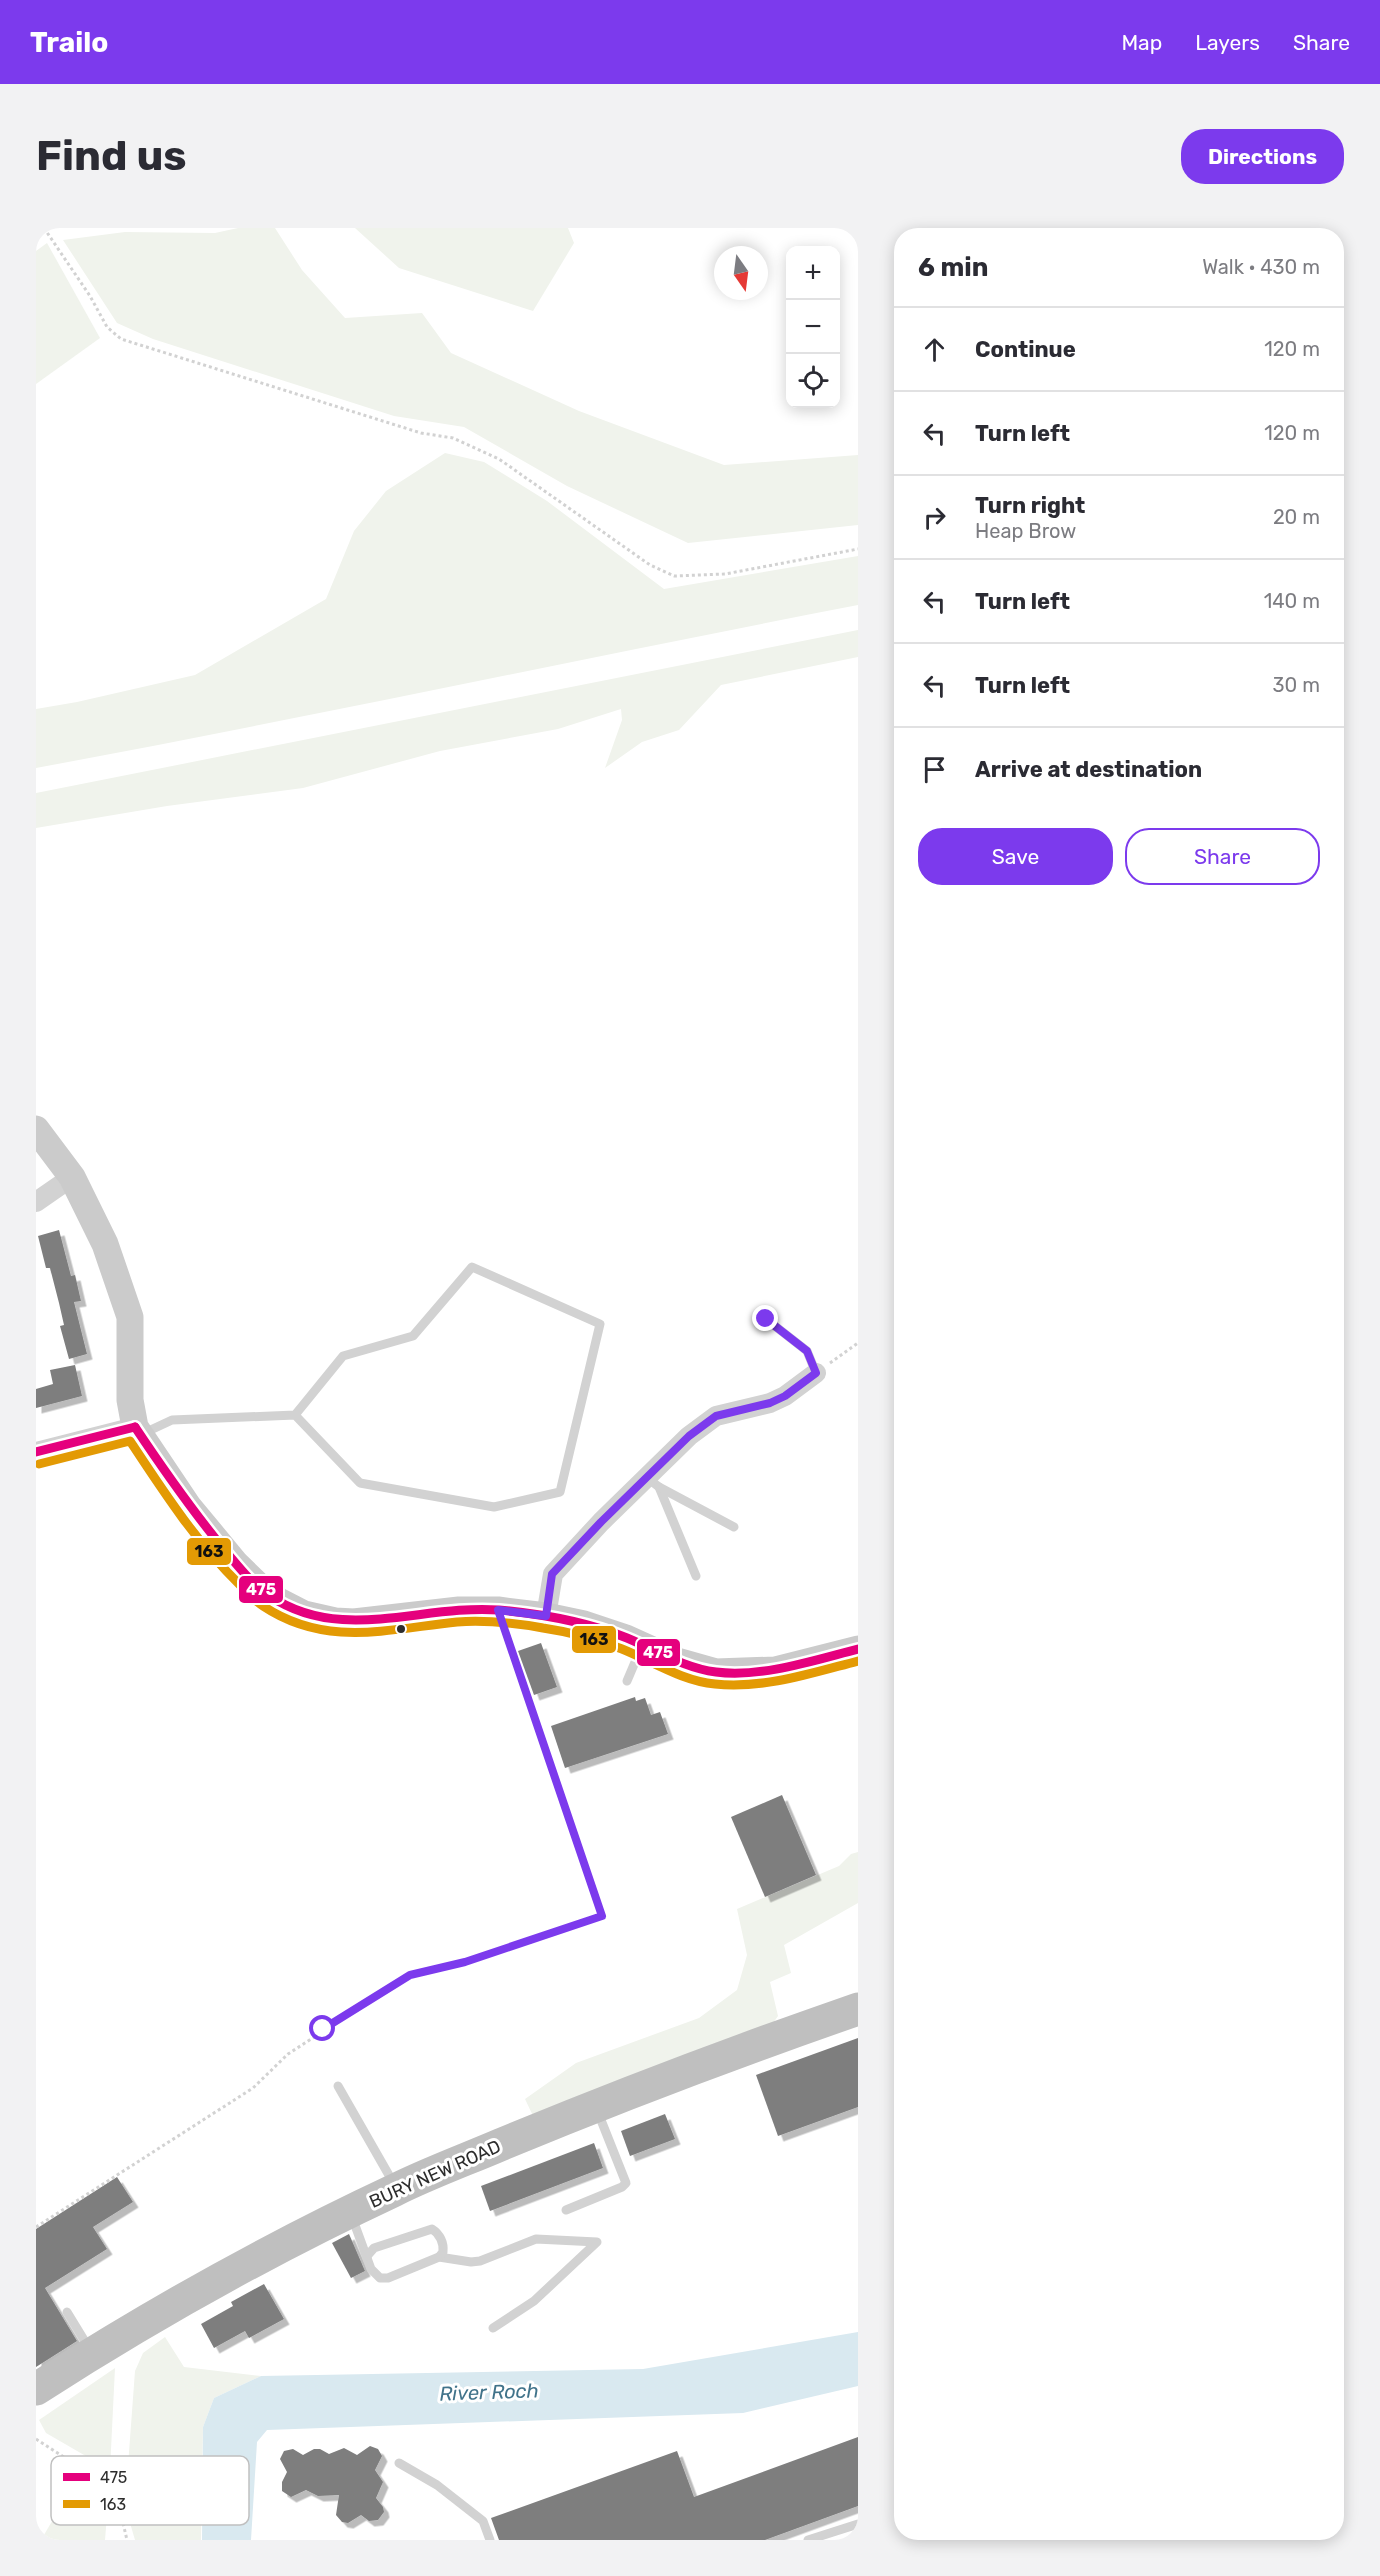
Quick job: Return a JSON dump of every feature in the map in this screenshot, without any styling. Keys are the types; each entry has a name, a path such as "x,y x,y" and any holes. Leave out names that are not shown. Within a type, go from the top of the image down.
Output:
{"highway":[{"name":"BURY NEW ROAD","path":"36,2388 96,2350 192,2296 397,2189 595,2105 858,2008"}],"street":[{"path":"36,1129 72,1177 105,1244 130,1317 130,1400 137,1431 188,1506 236,1564 269,1596 304,1614 335,1621 354,1622 419,1613 498,1610 546,1616 584,1624 687,1664 716,1672 775,1670 858,1650"},
{"path":"36,1202 72,1177"},
{"path":"546,1616 552,1574 652,1482 689,1436 716,1416 770,1403 797,1389 816,1373"},
{"path":"36,1452 137,1431"}],"lane":[{"path":"137,1431 172,1420 295,1415 343,1356 413,1336 472,1267 600,1323 560,1492 494,1507 360,1483 295,1415"},
{"path":"766,1319 807,1351 816,1373"},
{"path":"652,1482 734,1527"},
{"path":"652,1482 696,1576"},
{"path":"627,1681 642,1646"},
{"path":"338,2086 397,2189"},
{"path":"566,2210 622,2187 626,2183 595,2105"},
{"path":"350,2212 368,2256 370,2269 381,2278 388,2278 439,2257 443,2252 442,2243 437,2232 432,2229 374,2248 368,2256"},
{"path":"439,2257 475,2262 544,2238 597,2242 534,2301 493,2328"},
{"path":"67,2312 96,2350"},
{"path":"399,2463 438,2485 483,2521 490,2540"},
{"path":"808,2540 858,2524"}],"path":[{"path":"44,228 90,296 107,327 121,339 421,433 453,438 500,459 650,565 674,576 725,574 858,549"},
{"path":"816,1373 858,1342"},
{"path":"36,2227 253,2088 288,2054 410,1975 465,1962 602,1916 498,1610"},
{"path":"36,2439 62,2456"},
{"path":"124,2525 127,2540"}],"shaded area":[{"path":"238,228 275,228 302,270 345,318 422,313 451,353 579,411 724,465 858,455 858,525 688,543 567,486 464,427 394,416 153,339 117,323 63,240 125,232 215,233"},
{"path":"355,228 568,228 574,243 533,311 399,268"},
{"path":"47,243 100,338 36,384 36,251"},
{"path":"445,453 484,462 547,501 664,589 858,556 858,605 36,768 36,709 195,675 326,599 354,531 386,491"},
{"path":"858,630 858,657 721,685 679,730 642,742 605,768 622,720 621,709 558,729 440,751 303,788 167,806 36,828 36,793"},
{"path":"858,1852 858,1903 784,1945 791,1973 770,1982 778,2016 771,2026 534,2118 525,2099 576,2063 699,2018 737,1990 747,1955 737,1909 839,1866 851,1854"},
{"path":"165,2337 184,2367 261,2376 214,2398 203,2427 202,2456 129,2456 135,2371 143,2353"},
{"path":"115,2368 111,2456 86,2456 46,2433 39,2420"},
{"path":"51,2523 51,2525 106,2525 105,2540 41,2540"},
{"path":"131,2525 201,2525 201,2540 135,2540"}],"water":[{"name":"River Roch","path":"858,2332 858,2386 743,2413 267,2430 257,2442 251,2540 202,2540 202,2525 249,2525 249,2456 203,2456 203,2427 214,2398 261,2376 643,2369"}],"building":[{"path":"59,1230 71,1276 75,1275 81,1301 74,1302 87,1354 69,1359 60,1326 64,1325 59,1303 50,1268 46,1268 38,1236"},
{"path":"75,1365 82,1396 36,1408 36,1389 53,1384 50,1370"},
{"path":"541,1643 557,1687 534,1695 518,1651"},
{"path":"635,1697 636,1701 645,1698 651,1715 660,1712 668,1734 565,1768 551,1726"},
{"path":"782,1795 816,1875 765,1897 731,1817"},
{"path":"858,2038 858,2107 778,2136 756,2075"},
{"path":"665,2114 675,2139 630,2156 621,2131"},
{"path":"594,2143 603,2168 490,2211 481,2186"},
{"path":"117,2177 133,2202 93,2227 107,2249 45,2288 77,2341 36,2367 36,2229"},
{"path":"349,2234 365,2271 351,2278 332,2243"},
{"path":"264,2284 284,2319 249,2338 245,2331 214,2348 201,2324 233,2306 231,2302"},
{"path":"858,2437 858,2506 765,2540 499,2540 491,2518 677,2451 694,2497"},
{"path":"370,2446 378,2449 382,2456 375,2470 383,2482 376,2498 384,2512 378,2520 369,2521 361,2515 348,2523 342,2522 336,2515 339,2495 318,2496 306,2490 291,2497 282,2491 282,2482 287,2472 280,2459 284,2451 293,2449 303,2455 314,2449 320,2449 329,2454 344,2448 357,2455"}],"transit line":[{"name":"475","path":"135,1427 188,1504 239,1567 263,1591 297,1610 325,1618 353,1620 470,1610 499,1610 532,1614 596,1627 627,1638 681,1663 716,1672 769,1670 858,1649"},
{"name":"475","path":"36,1452 135,1427"},
{"name":"163","path":"39,1464 130,1441 181,1516 224,1569 263,1606 287,1619 310,1627 358,1632 468,1621 522,1625 593,1639 622,1649 679,1675 715,1684 770,1682 858,1661"}],"route":[{"path":"323,2029 410,1975 465,1962 602,1916 498,1610 546,1616 552,1574 601,1522 689,1436 716,1416 770,1403 785,1396 816,1373 807,1351 766,1319"}]}
